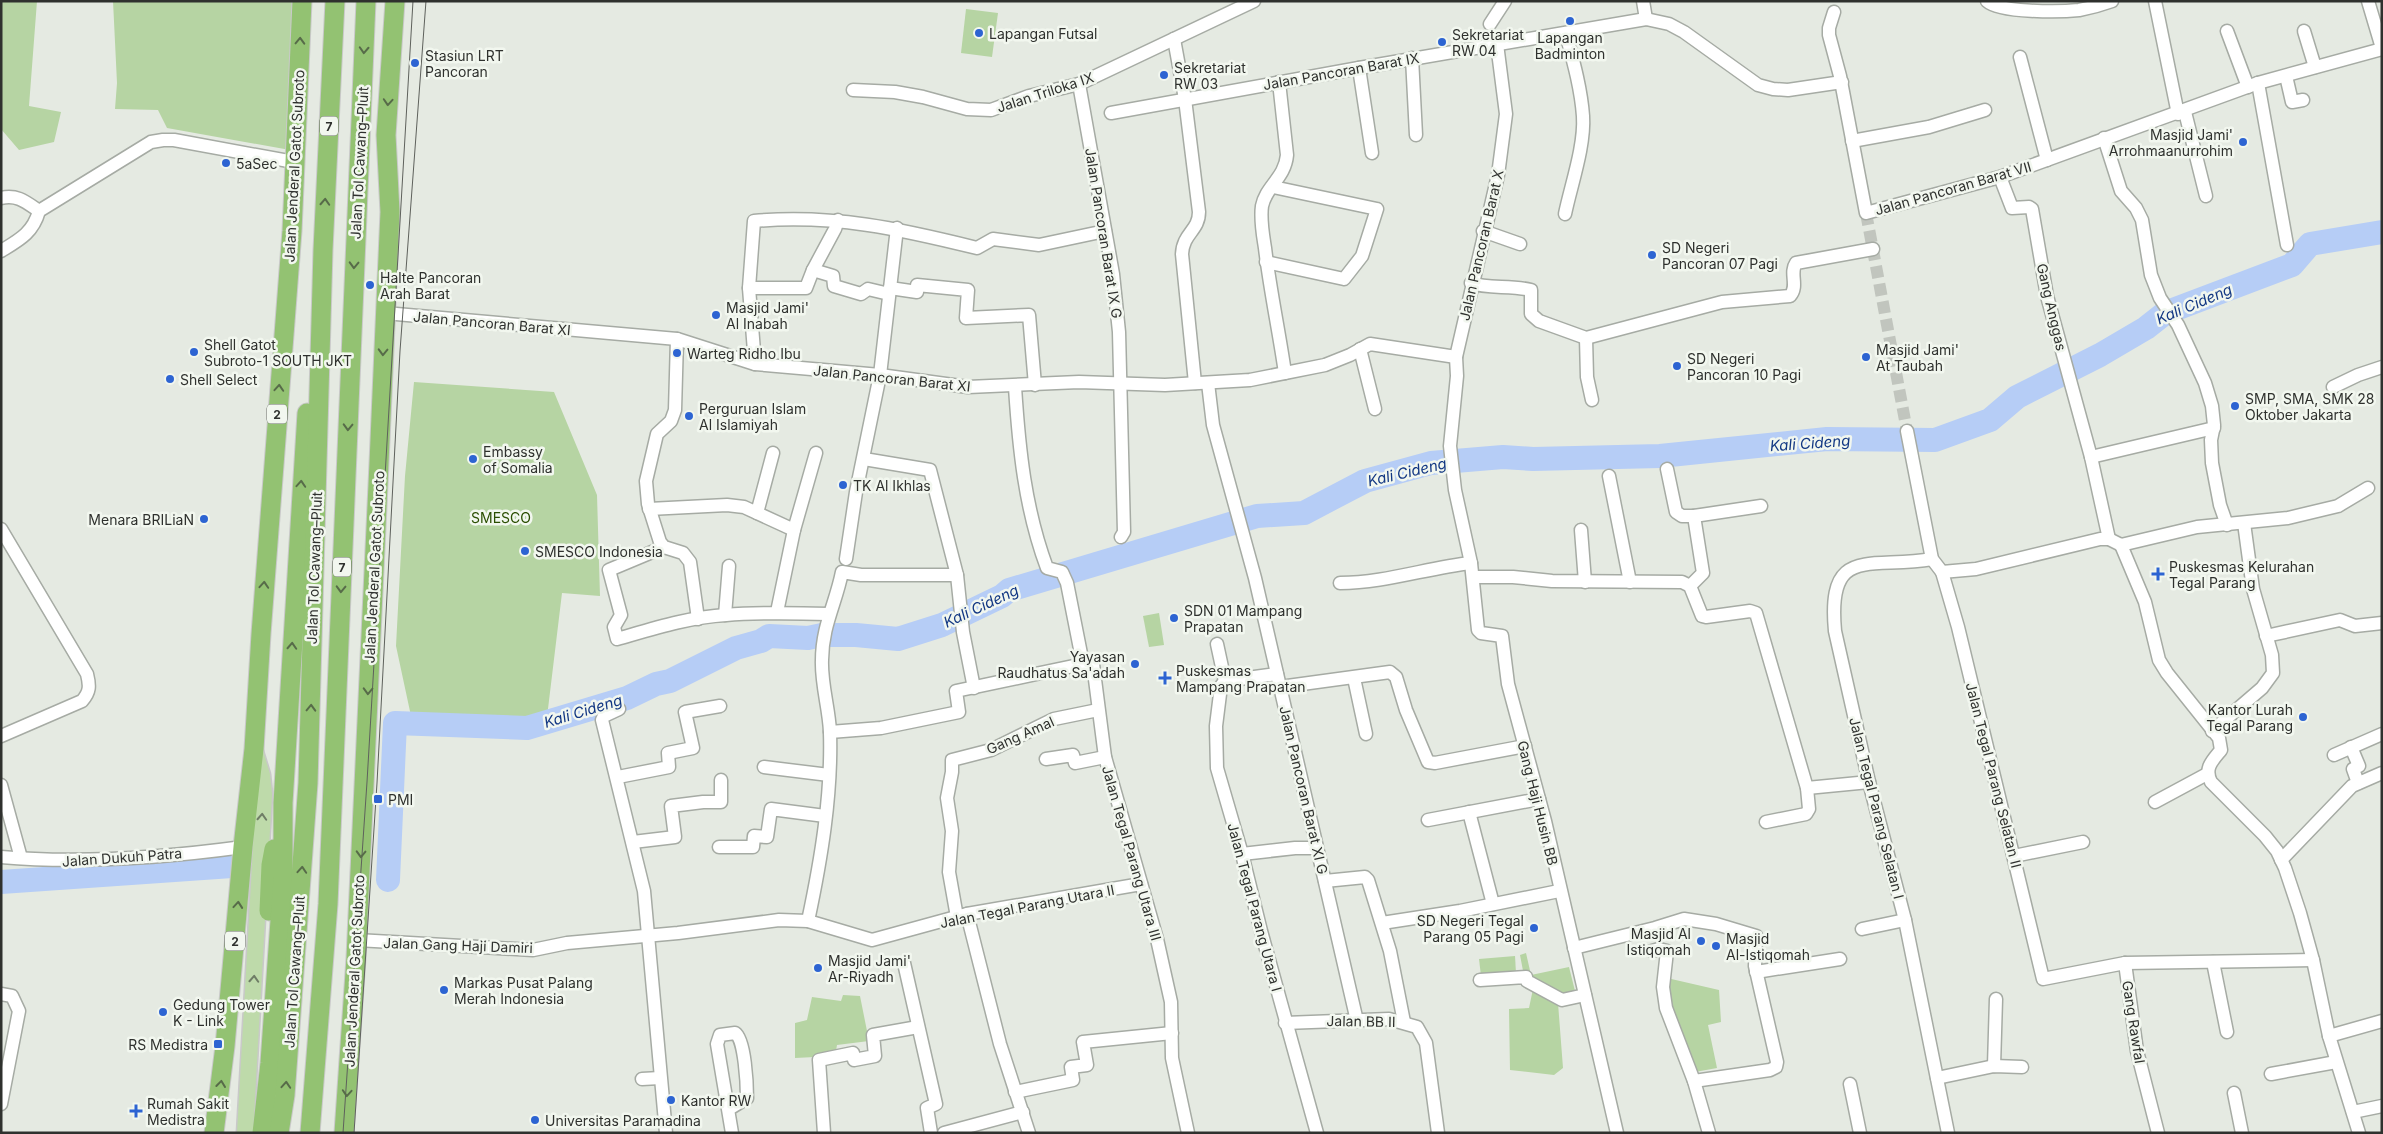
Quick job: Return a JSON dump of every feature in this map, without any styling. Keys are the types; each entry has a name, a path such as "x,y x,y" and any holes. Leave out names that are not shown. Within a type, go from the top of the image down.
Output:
{"highway":[{"name":"Jalan Jenderal Gatot Subroto","path":"214,1133 225,1046 254,749 292,231 302,1"},
{"name":"Jalan Tol Cawang–Pluit","path":"279,1133 285,1095 308,783 323,250 335,1"},
{"name":"Jalan Tol Cawang–Pluit","path":"310,1133 328,904 366,1"},
{"name":"Jalan Jenderal Gatot Subroto","path":"344,1133 357,940 390,212 386,135 395,1"},
{"path":"262,1133 270,1063 282,888 283,803 300,503 310,376 323,250"},
{"path":"246,1133 254,1116 265,1018 271,865 283,803"}],"main road":[{"name":"Jalan Jenderal Gatot Subroto","path":"246,1133 264,794 262,775 254,749"}],"street":[{"name":"Jalan Triloka IX","path":"852,90 895,92 977,111 991,110 1029,96 1079,84 1254,1"},
{"path":"1490,24 1504,1"},
{"path":"1643,1 1646,20 1669,24 1684,32 1758,85 1773,90 1788,90 1842,82"},
{"path":"1988,1 1997,7 2012,9 2076,10 2112,1"},
{"path":"2156,1 2181,113 2206,196"},
{"path":"2368,1 2382,48"},
{"path":"1834,12 1829,35 1842,82 1852,140 1929,127 1985,110"},
{"name":"Jalan Pancoran Barat IX","path":"1110,113 1412,58 1646,20"},
{"path":"2227,31 2253,85 2287,245"},
{"path":"2304,31 2316,67"},
{"path":"1565,214 1581,138 1583,118 1580,90 1566,34"},
{"name":"Jalan Pancoran Barat XI G","path":"1174,39 1199,212 1196,226 1182,243 1182,254 1202,383 1246,541 1357,1021"},
{"name":"Jalan Pancoran Barat X","path":"1455,490 1450,446 1458,376 1456,357 1483,231 1498,175 1506,114 1497,44"},
{"name":"Jalan Pancoran Barat VII","path":"1852,140 1866,214 2000,177 2104,138 2181,113 2253,85 2382,48"},
{"path":"2020,57 2047,160"},
{"path":"1412,58 1416,135"},
{"path":"1359,68 1372,154"},
{"path":"2286,76 2292,102 2303,100"},
{"path":"1279,82 1287,155 1283,173 1262,205 1262,221 1266,262 1285,373"},
{"name":"Jalan Pancoran Barat IX G","path":"1079,84 1113,274 1121,384 1124,532 1122,536"},
{"path":"2104,138 2121,191 2136,208 2142,220 2151,275 2160,298 2176,323 2205,383 2212,406 2214,428 2211,440 2212,463 2220,505 2227,525"},
{"path":"1,251 28,234 36,222 39,211 152,142 174,140 294,162"},
{"name":"Gang Anggas","path":"2000,177 2012,208 2029,207 2032,209 2047,296 2091,457 2109,539"},
{"path":"1266,262 1344,279 1362,256 1377,209 1273,186"},
{"path":"1,198 12,196 22,199 39,211"},
{"path":"755,364 750,288 754,220 838,220 897,228 977,248 993,239 1039,245 1105,231"},
{"path":"750,288 804,289 808,287 813,270 836,229 838,220"},
{"path":"846,559 856,492 880,375 897,228"},
{"path":"1483,231 1520,244"},
{"path":"1471,283 1478,286 1516,286 1531,290 1531,314 1540,321 1586,338 1722,302 1790,296 1794,290 1794,266 1796,263 1873,249"},
{"path":"813,270 833,276 834,286 861,294 868,289 917,292 916,285 968,290 966,318 1029,315 1035,385"},
{"name":"Jalan Pancoran Barat XI","path":"385,313 677,339 755,364 880,375 957,387 1079,382 1121,384 1202,383 1250,380 1325,365 1370,344 1378,343 1456,357"},
{"path":"1586,338 1587,377 1592,400"},
{"path":"664,547 649,509 646,481 649,461 657,434 670,421 675,410 677,339"},
{"path":"1360,349 1375,408"},
{"path":"2333,387 2358,375 2382,367"},
{"path":"830,732 881,728 960,712 956,691 1083,664 1064,578 1047,568 1035,536 1019,456 1015,386"},
{"path":"2091,457 2214,428"},
{"path":"1907,431 1932,559 1942,572 1976,569 2100,539 2109,539 2121,545 2197,528 2321,512 2338,506 2368,488"},
{"path":"757,513 773,453"},
{"path":"777,612 794,530 816,453"},
{"path":"864,459 930,470 958,575 963,632 974,688"},
{"path":"1667,469 1676,512 1682,516 1694,516 1761,506"},
{"path":"1609,476 1630,582"},
{"name":"Gang Haji Husin BB","path":"1455,490 1471,563 1478,630 1502,636 1508,684 1539,799 1617,1133"},
{"path":"649,509 727,505 744,507 794,530"},
{"path":"1690,586 1700,578 1704,568 1694,516"},
{"path":"2212,731 2262,688 2273,673 2274,665 2253,589 2244,523"},
{"path":"1,529 87,674 90,684 82,701 1,736"},
{"path":"1581,530 1585,582"},
{"path":"2121,545 2145,602 2159,660 2167,673 2219,738 2221,750 2208,766 2207,774 2211,782 2265,836 2277,851 2281,860 2300,913 2313,960 2329,1036 2359,1133"},
{"path":"698,619 690,562 683,553 664,547 609,570 621,615 614,627 617,639 662,626 725,615 777,612 828,618"},
{"name":"Jalan Tegal Parang Selatan I","path":"1932,559 1857,566 1842,575 1835,590 1833,608 1835,631 1869,782 1905,920 1948,1133"},
{"path":"1340,583 1378,579 1430,568 1471,563"},
{"path":"725,615 729,566"},
{"path":"808,921 818,874 829,775 830,732 822,662 823,648 828,618 842,572 861,575 958,575"},
{"name":"Jalan Tegal Parang Selatan II","path":"1942,572 1958,627 2043,979"},
{"path":"1473,577 1585,582 1682,582 1690,586 1702,616 1750,611 1756,613 1760,618 1807,788 1808,812 1766,822"},
{"path":"2266,636 2340,620 2355,626 2382,623"},
{"path":"1216,644 1225,681 1354,678 1385,672 1394,673 1426,758 1431,763 1525,746"},
{"name":"Jalan Tegal Parang Utara III","path":"1083,664 1093,664 1098,687 1098,710 1105,757 1132,846 1157,939 1171,1002 1172,1058 1188,1133"},
{"path":"1354,678 1366,734"},
{"name":"Jalan Tegal Parang Utara I","path":"1225,681 1220,686 1215,746 1216,761 1286,1023 1304,1081 1316,1133"},
{"path":"618,777 669,767 668,753 693,748 685,712 720,706"},
{"path":"619,710 604,716 602,720 618,777 644,891 666,1133"},
{"name":"Gang Amal","path":"962,916 949,872 952,831 947,798 952,772 952,760 991,750 1054,719 1098,710"},
{"path":"2334,755 2382,734"},
{"path":"2351,748 2359,766 2352,769 2358,783"},
{"path":"1046,759 1074,755 1076,763 1105,757"},
{"path":"764,767 829,775"},
{"path":"2281,860 2312,830 2343,794 2358,783 2382,773"},
{"path":"2155,802 2207,774"},
{"path":"633,842 675,836 671,806 720,802 721,780"},
{"path":"1807,788 1869,782"},
{"path":"1,785 22,858"},
{"path":"1428,820 1539,799"},
{"path":"718,847 753,847 754,836 767,837 771,809 824,816"},
{"path":"1468,812 1494,904"},
{"path":"2014,856 2082,842"},
{"name":"Jalan Dukuh Patra","path":"1,857 95,861 243,847"},
{"path":"1242,854 1296,848 1316,848"},
{"path":"1325,881 1365,877 1372,889 1382,922 1404,1022"},
{"name":"Jalan Tegal Parang Utara II","path":"648,936 779,920 808,921 872,940 962,916 1141,884"},
{"path":"1382,922 1560,891"},
{"path":"962,916 1029,1133"},
{"path":"1574,948 1655,928 1675,920 1692,919 1756,936 1756,972 1777,1062 1776,1067 1770,1070 1694,1081"},
{"path":"1862,929 1905,920"},
{"name":"Jalan Gang Haji Damiri","path":"357,940 533,950 567,943 648,936"},
{"path":"1652,951 1659,949 1667,951 1663,987 1666,1008 1694,1081 1709,1133"},
{"path":"1756,972 1840,959"},
{"path":"2125,964 2313,960"},
{"path":"2213,962 2227,1032"},
{"path":"904,963 936,1104 927,1108 931,1133"},
{"name":"Gang Rawfal","path":"2043,979 2125,964 2137,1051 2158,1133"},
{"path":"1480,980 1526,978 1527,981 1562,1000 1585,995"},
{"path":"1,1104 19,1011 7,995"},
{"path":"1994,1066 1996,999"},
{"name":"Jalan BB II","path":"1286,1023 1389,1019 1417,1027 1426,1043 1438,1133"},
{"path":"2329,1036 2382,1021"},
{"path":"824,1133 819,1060 853,1053 854,1060 875,1056 873,1036 918,1027"},
{"path":"729,1110 747,1098 742,1040 735,1033 720,1035 717,1044 732,1133"},
{"path":"1016,1092 1073,1080 1071,1067 1087,1065 1083,1042 1172,1033"},
{"path":"2271,1074 2336,1062"},
{"path":"1937,1078 1994,1066 2022,1067"},
{"path":"642,1079 660,1078"},
{"path":"1850,1084 1860,1133"},
{"path":"2234,1093 2242,1133"},
{"path":"2353,1112 2382,1106"},
{"path":"944,1133 1023,1112"}],"green space":[{"path":"1,1 37,1 29,106 61,112 54,142 19,150 1,129"},
{"path":"113,1 295,1 290,150 167,128 158,110 115,109 117,83"},
{"name":"Lapangan Futsal","path":"966,9 998,13 992,57 961,53"},
{"name":"SMESCO","path":"414,382 554,392 597,495 600,596 562,593 547,717 476,720 411,716 396,646 405,476"},
{"path":"1159,613 1164,645 1149,647 1143,616"},
{"path":"1526,953 1531,975 1569,967 1576,995 1561,998 1524,976 1520,955"},
{"path":"1515,956 1516,973 1481,976 1479,959"},
{"path":"1667,978 1719,990 1721,1022 1708,1025 1717,1068 1695,1072 1662,979"},
{"path":"1533,989 1558,1003 1563,1068 1554,1075 1510,1070 1509,1009 1529,1008"},
{"path":"843,995 860,996 869,1041 837,1045 835,1056 795,1058 795,1023 807,1020 812,997 841,1001"}],"waterway":[{"name":"Kali Cideng","path":"388,880 395,723 527,728 627,698 656,684 670,681 736,648 761,641 769,636 808,638 822,635 856,635 898,639 942,625 1002,596 1009,590 1257,516 1304,513 1365,481 1431,463 1503,457 1533,459 1660,456 1827,439 1935,440 1990,420 2017,397 2100,355 2146,328 2165,313 2292,265 2310,244 2382,232"},
{"path":"1,882 232,866"}],"tunnel":[{"path":"1866,213 1907,431"}],"tram line":[{"path":"343,1133 367,782 413,1"},
{"path":"354,1133 377,783 400,351 426,1"}],"place":[{"name":"Lapangan Badminton","path":"1570,21"},
{"name":"Lapangan Futsal","path":"979,33"},
{"name":"Sekretariat RW 04","path":"1442,42"},
{"name":"Stasiun LRT Pancoran","path":"415,63"},
{"name":"Sekretariat RW 03","path":"1164,75"},
{"name":"Masjid Jami' Arrohmaanurrohim","path":"2243,142"},
{"name":"5aSec","path":"226,163"},
{"name":"SD Negeri Pancoran 07 Pagi","path":"1652,255"},
{"name":"Halte Pancoran Arah Barat","path":"370,285"},
{"name":"Masjid Jami' Al Inabah","path":"716,315"},
{"name":"Shell Gatot Subroto-1 SOUTH JKT","path":"194,352"},
{"name":"Warteg Ridho Ibu","path":"677,353"},
{"name":"Masjid Jami' At Taubah","path":"1866,357"},
{"name":"SD Negeri Pancoran 10 Pagi","path":"1677,366"},
{"name":"Shell Select","path":"170,379"},
{"name":"SMP, SMA, SMK 28 Oktober Jakarta","path":"2235,406"},
{"name":"Perguruan Islam Al Islamiyah","path":"689,416"},
{"name":"Embassy of Somalia","path":"473,459"},
{"name":"TK Al Ikhlas","path":"843,485"},
{"name":"Menara BRILiaN","path":"204,519"},
{"name":"SMESCO Indonesia","path":"525,551"},
{"name":"Puskesmas Kelurahan Tegal Parang","path":"2158,574"},
{"name":"SDN 01 Mampang Prapatan","path":"1174,618"},
{"name":"Yayasan Raudhatus Sa'adah","path":"1135,664"},
{"name":"Puskesmas Mampang Prapatan","path":"1165,678"},
{"name":"Kantor Lurah Tegal Parang","path":"2303,717"},
{"name":"PMI","path":"378,799"},
{"name":"SD Negeri Tegal Parang 05 Pagi","path":"1534,928"},
{"name":"Masjid Al Istiqomah","path":"1701,941"},
{"name":"Masjid Al-Istiqomah","path":"1716,946"},
{"name":"Masjid Jami' Ar-Riyadh","path":"818,968"},
{"name":"Markas Pusat Palang Merah Indonesia","path":"444,990"},
{"name":"Gedung Tower K - Link","path":"163,1012"},
{"name":"RS Medistra","path":"218,1044"},
{"name":"Kantor RW","path":"671,1100"},
{"name":"Rumah Sakit Medistra","path":"136,1111"},
{"name":"Universitas Paramadina","path":"535,1120"}]}
